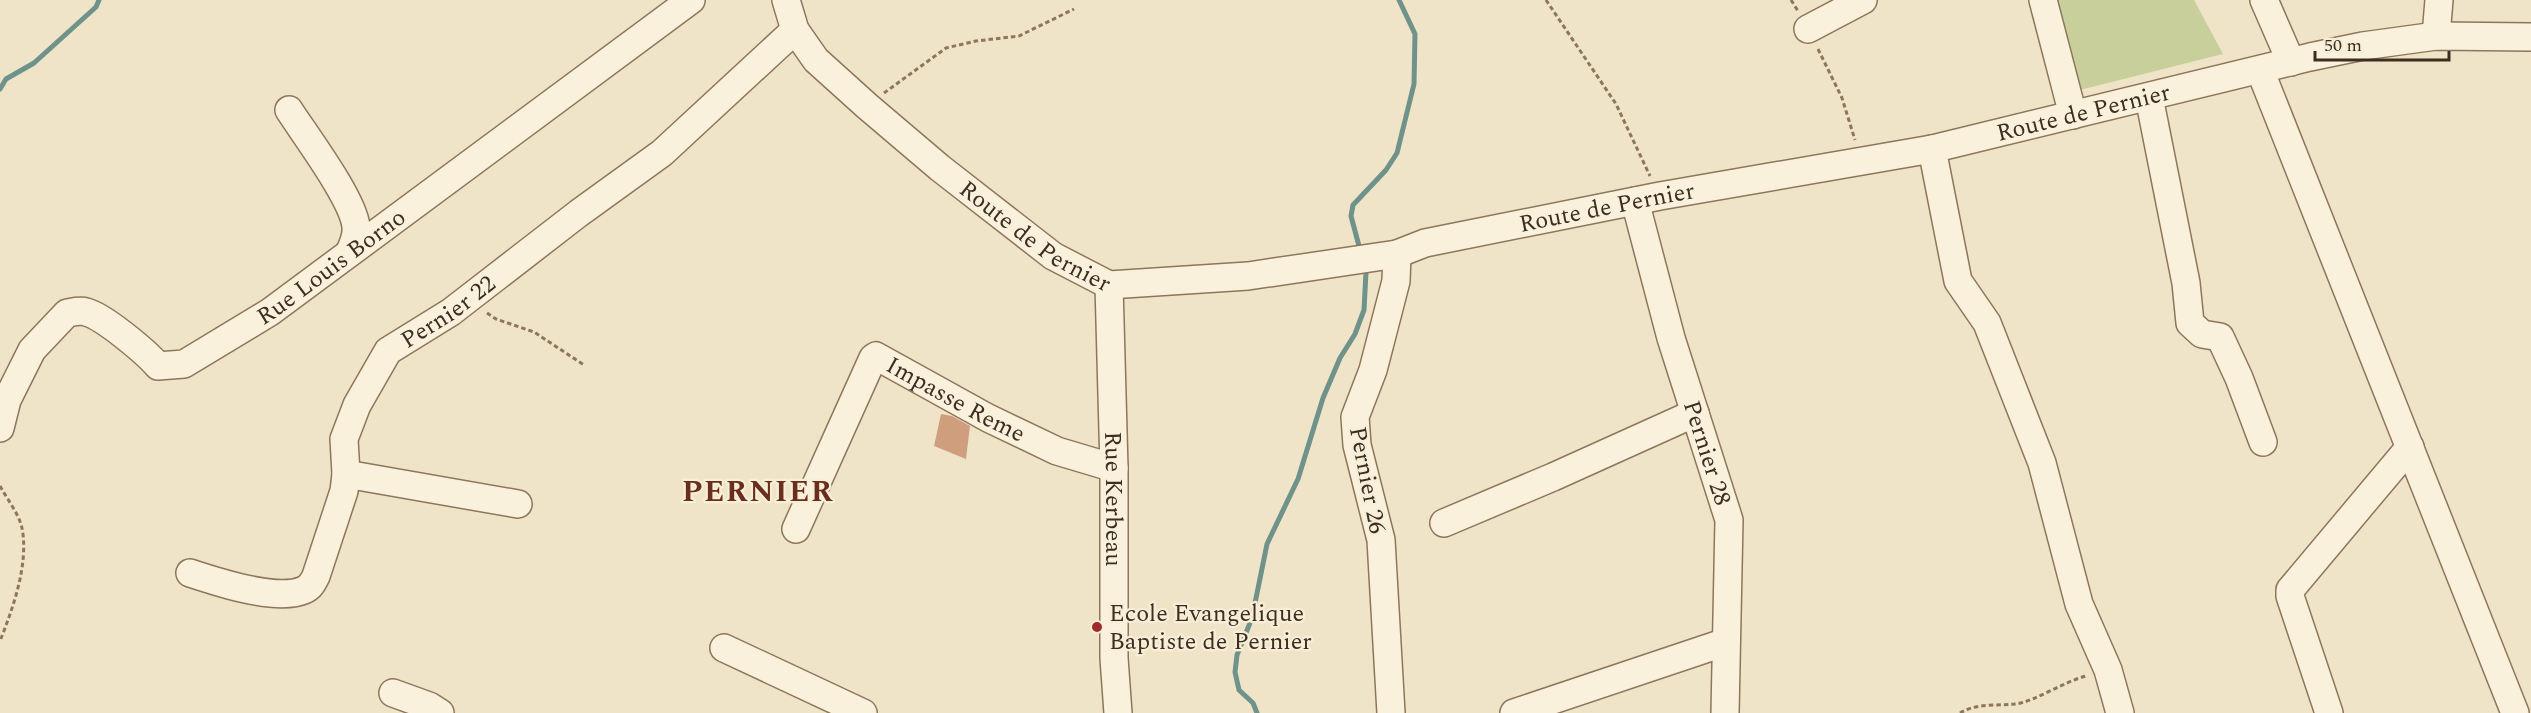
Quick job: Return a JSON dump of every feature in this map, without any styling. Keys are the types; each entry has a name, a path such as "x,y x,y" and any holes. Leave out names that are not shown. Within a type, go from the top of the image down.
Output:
{"street":[{"name":"Rue Louis Borno","path":"0,428 7,400 32,350 67,313 85,311 102,320 150,357 158,366 184,364 270,312 691,0"},
{"name":"Route de Pernier","path":"786,0 795,30 816,60 867,106 940,168 1053,256 1109,285 1248,276 1397,254 1425,243 1647,199 1932,149 2363,46 2436,36 2531,37"},
{"path":"1808,29 1863,0"},
{"path":"2043,0 2073,115"},
{"path":"2264,0 2291,62"},
{"path":"2436,36 2439,0"},
{"name":"Pernier 22","path":"190,573 219,584 262,592 295,592 305,590 312,585 344,491 346,474 344,439 357,405 388,351 451,312 481,287 662,153 795,30"},
{"path":"2259,70 2515,713"},
{"path":"2149,97 2186,283 2190,323 2202,334 2220,337 2239,378 2263,442"},
{"path":"289,110 350,205 356,229 355,241 349,253"},
{"path":"1932,149 1958,281 1987,323 2042,463 2079,604 2108,670 2120,713"},
{"name":"Pernier 28","path":"1647,199 1671,338 1729,520 1725,713"},
{"name":"Pernier 26","path":"1391,713 1381,540 1358,445 1355,417 1374,370 1396,281 1397,254"},
{"name":"Rue Kerbeau","path":"1109,285 1114,468 1114,658 1118,713"},
{"name":"Impasse Reme","path":"796,529 873,358 876,356 988,418 1057,451 1114,468"},
{"path":"1444,523 1695,413"},
{"path":"2330,713 2289,596 2290,590 2410,447"},
{"path":"346,474 518,504"},
{"path":"1514,713 1726,642"},
{"path":"724,648 864,713"},
{"path":"393,693 429,706 440,713"}],"path":[{"path":"1546,0 1616,104 1647,199"},
{"path":"1791,0 1842,98 1860,162"},
{"path":"867,106 946,48 976,41 1019,36 1074,9"},
{"path":"481,287 482,310 495,319 534,332 585,365"},
{"path":"0,486 22,526 23,561 10,615 0,641"},
{"path":"1960,713 1968,708 2019,704 2069,680 2108,670"}],"green space":[{"path":"2036,0 2194,0 2223,54 2064,94"}],"building":[{"path":"941,414 952,416 970,426 966,459 934,446"}],"waterway":[{"path":"0,89 6,79 34,63 96,7 99,0"},
{"path":"1359,246 1351,216 1353,205 1386,170 1397,153 1414,84 1415,34 1399,0"},
{"path":"1257,713 1253,703 1239,690 1235,672 1237,655 1252,618 1267,544 1298,479 1323,398 1340,358 1355,334 1364,310 1366,272"}],"place":[{"name":"Ecole Evangelique Baptiste de Pernier","path":"1097,627"}],"district":[{"name":"PERNIER","path":"758,491"}]}
